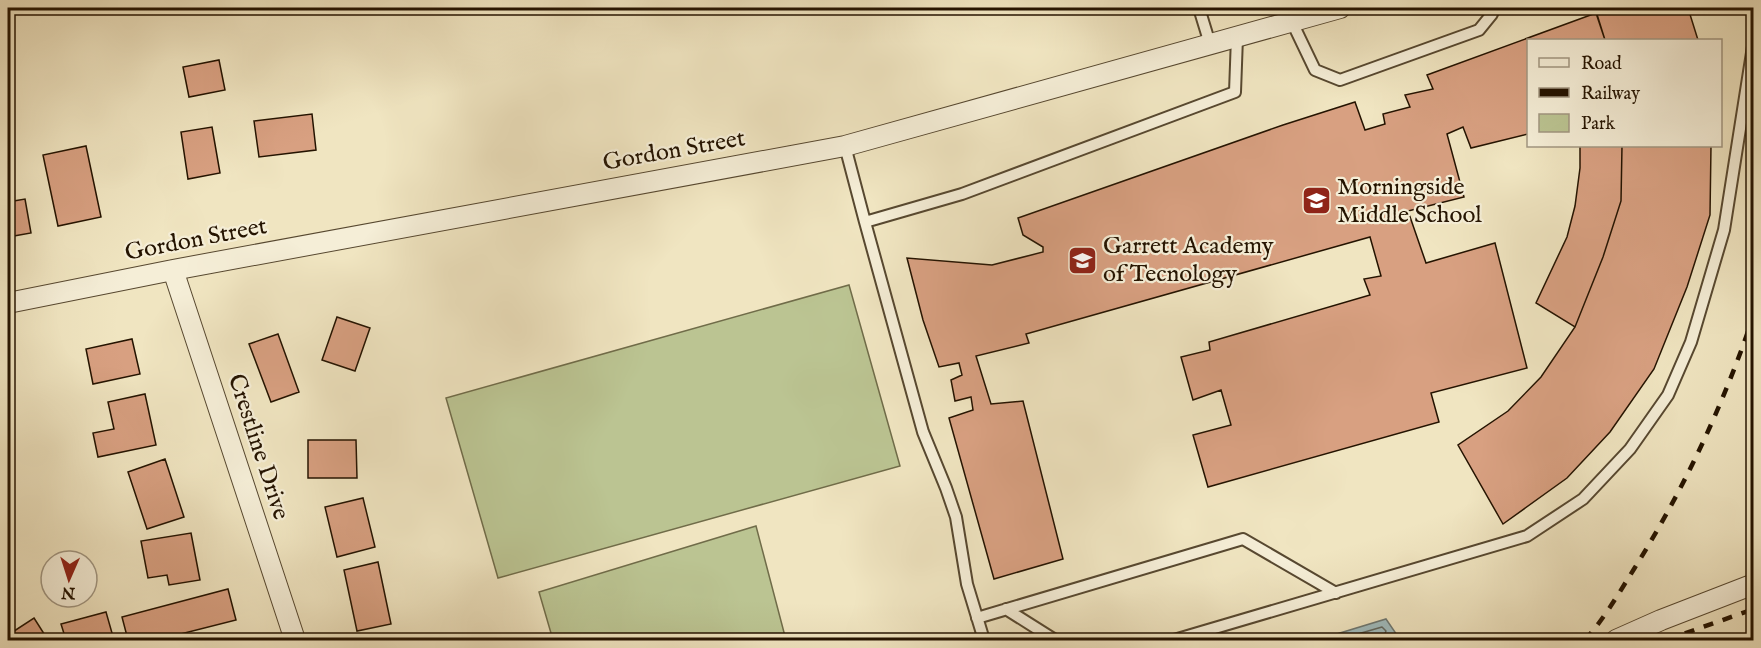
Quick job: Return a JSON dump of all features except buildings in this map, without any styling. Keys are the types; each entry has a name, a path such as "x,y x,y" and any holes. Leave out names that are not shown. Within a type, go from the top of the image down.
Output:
{"street":[{"name":"Gordon Street","path":"8,303 173,270 845,146 1340,8"},
{"name":"Crestline Drive","path":"173,270 295,640"},
{"path":"1616,640 1660,620 1754,584"}],"lane":[{"path":"1200,8 1210,44"},
{"path":"1292,22 1315,70 1340,80 1479,30 1492,14 1490,8"},
{"path":"865,222 962,194 1235,92 1238,37"},
{"path":"1174,640 1527,536 1582,499 1630,449 1668,395 1691,342 1724,230 1754,40"},
{"path":"845,146 924,432 956,517 967,584 984,640"},
{"path":"977,618 1243,539 1336,593"},
{"path":"1006,609 1055,640"}],"green space":[{"path":"849,285 900,466 498,578 446,398"},
{"path":"756,526 786,640 553,640 539,592"}],"water":[{"path":"1386,619 1397,635 1381,640 1317,640"}],"railway":[{"path":"1585,640 1605,615 1670,508 1702,445 1730,381 1754,314"},
{"path":"1666,640 1754,609"}],"place":[{"name":"Morningside Middle School","path":"1316,201"},
{"name":"Garrett Academy of Tecnology","path":"1082,260"}]}
